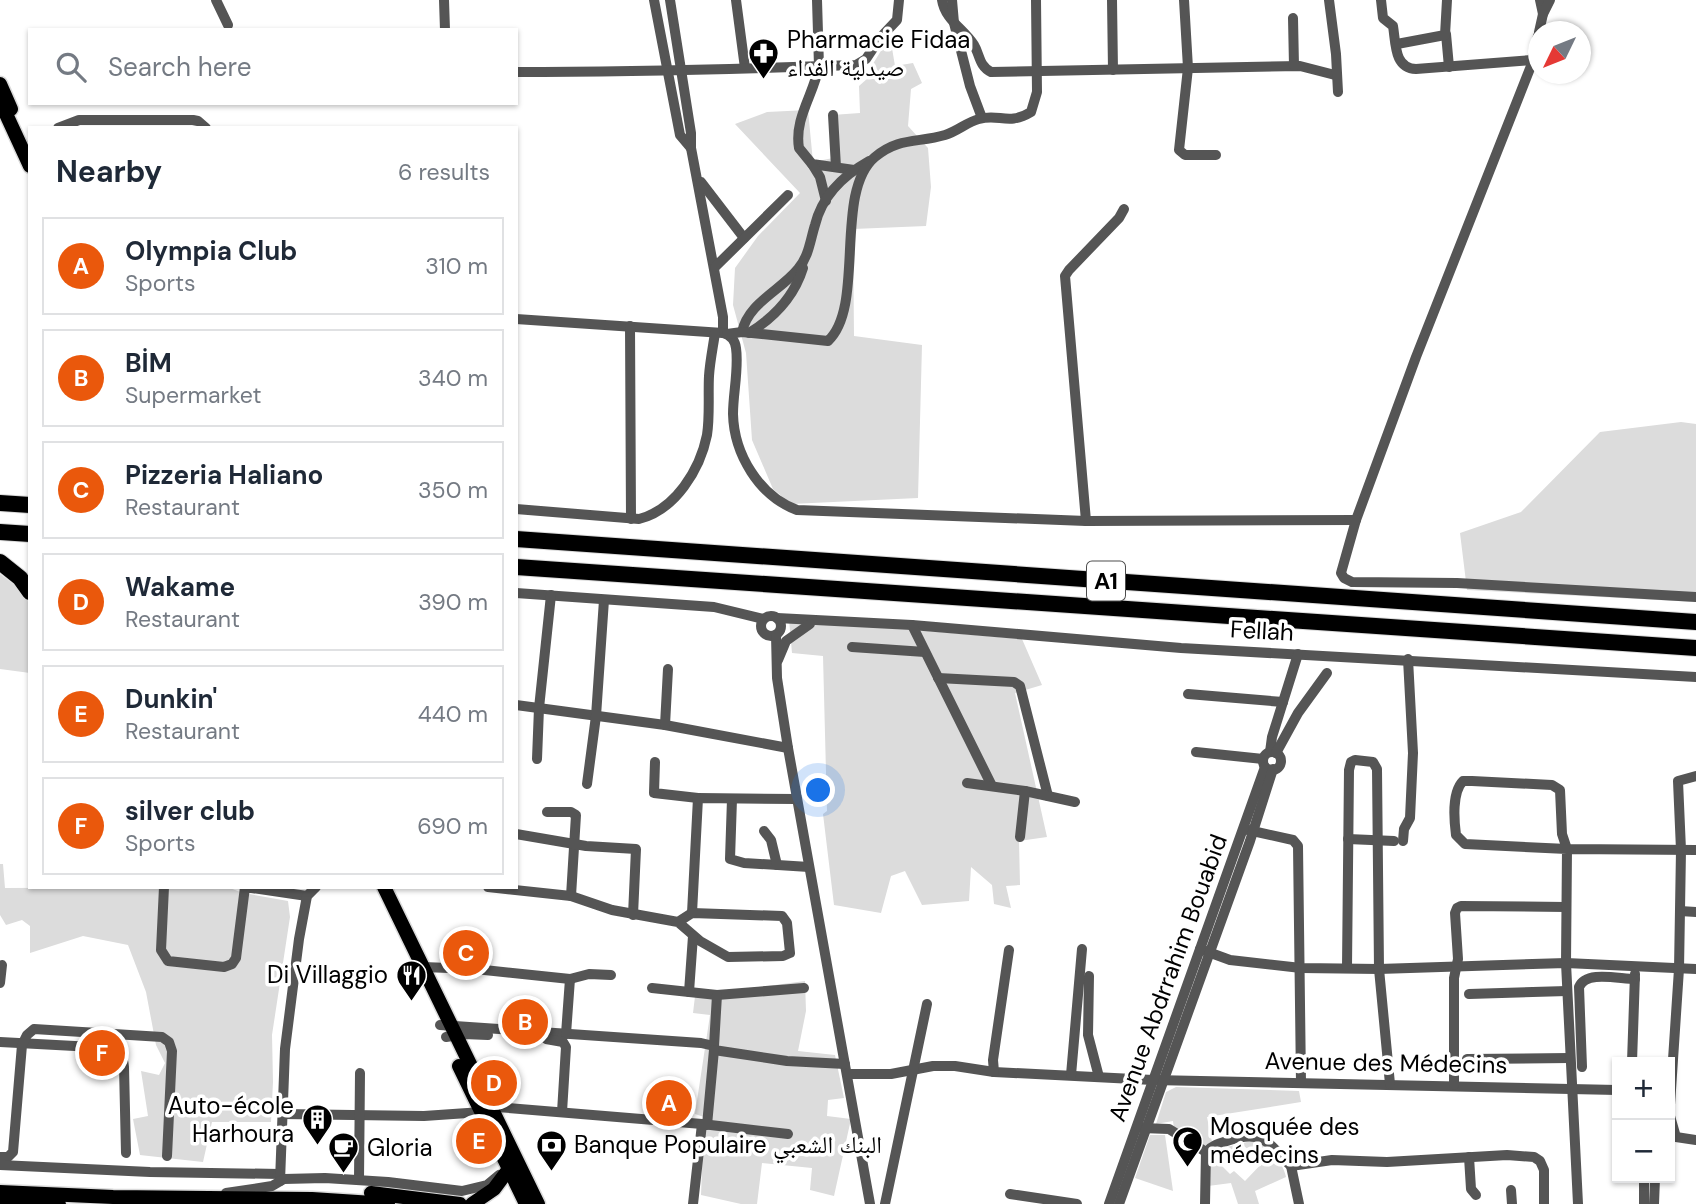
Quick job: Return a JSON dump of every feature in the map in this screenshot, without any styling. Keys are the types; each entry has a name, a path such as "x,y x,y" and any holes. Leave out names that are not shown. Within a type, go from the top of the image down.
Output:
{"highway":[{"path":"0,494 28,496"},
{"path":"0,503 28,505"},
{"path":"518,528 667,550"},
{"path":"0,532 28,534"},
{"name":"A1","path":"518,539 1696,622"},
{"path":"0,562 20,578 28,589"},
{"name":"A1","path":"518,566 1696,648"}],"main road":[{"path":"0,84 27,144"},
{"path":"0,101 27,144"},
{"path":"376,889 448,1031 527,1204"},
{"path":"385,889 423,967 448,1031"},
{"path":"483,1108 538,1204"},
{"path":"472,1204 495,1189 508,1166"},
{"path":"290,1199 305,1194 346,1191 460,1204"},
{"path":"0,1192 354,1200 388,1204"},
{"path":"0,1202 56,1204"}],"street":[{"path":"216,0 228,25"},
{"path":"444,0 444,28"},
{"path":"654,0 680,135 691,148"},
{"path":"518,509 631,519 646,517 671,501 687,483 707,433 709,372 723,317 691,148 691,133 670,0"},
{"path":"736,0 745,68"},
{"path":"817,0 819,66 805,104 797,141 802,154 820,177 826,201"},
{"path":"518,72 668,72 856,65 866,60 880,38 897,20 899,0"},
{"path":"942,0 944,9 954,23 975,46 986,70 996,72 1294,66 1335,75"},
{"path":"952,0 954,23 970,86 982,118"},
{"path":"746,333 768,321 779,311 802,274 816,220 840,182 853,170 901,142 949,134 982,118 1009,120 1031,112 1037,92 1037,0"},
{"path":"1112,0 1113,70"},
{"path":"1184,0 1188,68 1179,150 1185,155 1216,155"},
{"path":"1329,0 1338,92"},
{"path":"1381,0 1383,18 1393,24 1399,61 1407,68 1528,60"},
{"path":"1447,0 1449,67"},
{"path":"1539,0 1543,14"},
{"path":"1542,21 1550,0"},
{"path":"1293,18 1294,66"},
{"path":"1397,44 1442,37 1446,34"},
{"path":"1528,70 1356,520 1341,569 1342,576 1350,581 1457,583 1696,597"},
{"path":"834,115 836,167"},
{"path":"63,126 79,120 147,124 193,120 204,126"},
{"path":"518,319 746,333 828,341 835,334 844,311 856,194 863,173 874,158"},
{"path":"812,164 853,170"},
{"path":"698,178 744,238"},
{"path":"840,182 856,194"},
{"path":"715,267 788,195"},
{"path":"1086,521 1065,276 1119,218 1124,209"},
{"path":"746,333 751,310 796,272 806,258"},
{"path":"630,326 631,519"},
{"path":"721,333 733,340 736,348 733,413 740,448 748,466 764,489 790,508 811,513 921,514 1086,521 1356,520"},
{"name":"Fellah","path":"518,593 714,607 763,619 770,616 775,629"},
{"path":"537,759 539,708 551,595"},
{"path":"587,784 596,716 604,600"},
{"name":"Fellah","path":"775,629 826,621 912,625 1090,642 1696,677"},
{"name":"Fellah","path":"775,629 826,621"},
{"path":"776,674 780,652 786,641 810,624"},
{"path":"912,625 992,786"},
{"path":"775,629 776,674 796,799 870,1204"},
{"path":"852,647 925,652"},
{"path":"1196,752 1269,760 1298,654"},
{"path":"1348,839 1399,841 1410,818 1413,753 1408,659"},
{"path":"665,724 668,669"},
{"name":"Avenue Abdrrahim Bouabid","path":"1119,1204 1141,1128 1248,830 1269,760 1290,724 1327,673"},
{"path":"938,678 1014,682 1020,686 1048,796"},
{"path":"1188,694 1283,702"},
{"path":"518,705 665,724 788,748"},
{"path":"1347,967 1349,767 1352,760 1360,760 1373,762 1376,766 1380,969 1390,1084"},
{"path":"655,762 654,793 698,798 796,799"},
{"path":"1673,1057 1679,969 1681,850 1678,780 1696,776"},
{"path":"1578,1204 1566,964 1567,849 1562,834 1560,790 1532,783 1467,780 1458,786 1455,828 1456,835 1465,844 1567,849 1696,850"},
{"path":"967,783 1075,802"},
{"path":"1020,837 1025,792"},
{"path":"692,913 698,798"},
{"path":"733,799 730,859 809,867"},
{"path":"571,896 579,801"},
{"path":"547,811 571,812 576,816"},
{"path":"1248,830 1293,840 1298,846 1301,1083"},
{"path":"764,831 771,840 777,865"},
{"path":"518,834 592,847 636,849 633,915"},
{"path":"164,889 163,956 168,961 224,967 232,964 236,958 246,889"},
{"path":"260,889 307,896"},
{"path":"207,1197 272,1186 280,1177 285,1049 299,939 307,896 314,889"},
{"path":"506,889 571,896 633,915 678,922 696,939 722,955 783,956 790,953 788,923 783,916 692,913 678,922"},
{"path":"1454,1085 1454,978 1458,959 1455,913 1459,907 1566,907"},
{"path":"1680,911 1696,912"},
{"path":"689,992 696,939"},
{"path":"1071,1075 1082,948"},
{"path":"994,1072 993,1060 1009,950"},
{"path":"1204,951 1230,960 1301,968 1380,969 1566,964 1696,969"},
{"path":"0,983 2,965"},
{"path":"423,967 570,979 589,974 611,975"},
{"path":"1632,1057 1635,967"},
{"path":"1089,976 1088,1035 1099,1077"},
{"path":"1582,1067 1581,982 1588,977 1635,979"},
{"path":"565,1034 570,979"},
{"path":"652,988 717,995 804,988"},
{"path":"1469,994 1567,991"},
{"path":"693,1204 714,1048 717,995"},
{"path":"885,1204 927,1004"},
{"path":"2,1161 13,1152 22,1045 29,1032 34,1029 166,1039 172,1051 167,1156"},
{"path":"448,1031 563,1042 566,1046 562,1112"},
{"name":"Avenue des Médecins","path":"448,1031 565,1034 714,1048 879,1074 933,1066 956,1066 994,1072 1099,1077 1612,1090"},
{"path":"0,1042 112,1048 119,1052 124,1067 125,1153"},
{"path":"1466,1059 1570,1058"},
{"path":"359,1179 360,1073"},
{"path":"282,1114 442,1115 483,1108 705,1124 788,1134"},
{"path":"1671,1120 1676,1137 1696,1140"},
{"path":"1141,1128 1169,1129 1206,1152"},
{"name":"Avenue Abdrrahim Bouabid","path":"1109,1204 1141,1128"},
{"path":"1205,1204 1206,1152 1211,1147 1234,1139 1257,1136 1267,1142 1291,1166 1299,1204"},
{"path":"1291,1166 1317,1161 1387,1163 1507,1155 1537,1158 1544,1170 1544,1204"},
{"path":"1469,1157 1471,1189 1476,1195"},
{"path":"2,1161 150,1172 359,1179 469,1190 482,1187 496,1179 508,1166"},
{"path":"1644,1183 1644,1204"},
{"path":"1654,1204 1655,1183"},
{"path":"1511,1190 1512,1204"},
{"path":"1010,1194 1077,1204"}],"shaded area":[{"path":"890,36 895,66 913,63 922,83 911,89 908,126 928,148 931,187 926,226 853,229 854,336 922,345 918,498 791,504 773,489 752,440 746,353 733,305 735,268 758,236 800,193 735,124 767,112 808,110 813,162 833,158 832,115 860,113 859,86 868,78 868,72"},
{"path":"1681,422 1696,424 1696,602 1467,590 1460,533 1521,512 1600,432"},
{"path":"0,574 23,591 28,602 28,673 0,669"},
{"path":"789,619 1022,639 1042,685 1015,693 1047,837 1019,841 1020,885 1006,886 1011,908 994,904 992,885 971,867 969,901 922,905 905,871 891,876 881,913 834,905 823,814 827,811 823,656 792,653"},
{"path":"0,864 3,864 5,888 232,889 288,901 290,917 272,1035 271,1122 212,1122 203,1162 140,1155 133,1119 148,1116 141,1071 159,1075 165,1063 156,1045 146,992 128,945 83,936 30,953 30,926 22,920 6,925 0,915"},
{"path":"805,981 806,1011 798,1051 835,1055 844,1098 828,1100 827,1116 851,1119 834,1196 810,1190 812,1168 762,1163 757,1204 741,1204 701,1195 704,1117 695,1114 710,1015 693,1013 696,988 721,992"},
{"path":"1176,1087 1299,1091 1301,1102 1207,1117 1212,1142 1202,1147 1174,1129 1173,1121 1156,1124 1166,1092"},
{"path":"1150,1135 1165,1135 1173,1191 1135,1178"},
{"path":"1255,1140 1275,1156 1286,1177 1255,1191 1259,1204 1238,1204 1231,1183 1208,1186 1208,1156 1223,1148 1226,1152 1217,1161 1230,1174 1234,1171 1245,1181 1267,1158 1257,1148 1252,1153 1243,1145 1234,1154 1227,1147"}],"place":[{"name":"Pharmacie Fidaa صيدلية الفداء","path":"764,81"},
{"name":"Pizzeria Haliano","path":"466,953"},
{"name":"Di Villaggio","path":"411,1002"},
{"name":"BİM","path":"525,1022"},
{"name":"silver club","path":"102,1053"},
{"name":"Wakame","path":"494,1083"},
{"name":"Olympia Club","path":"669,1103"},
{"name":"Dunkin'","path":"479,1141"},
{"name":"Auto-école Harhoura","path":"317,1147"},
{"name":"Mosquée des médecins","path":"1187,1168"},
{"name":"Banque Populaire البنك الشعبي","path":"551,1172"},
{"name":"Gloria","path":"344,1175"}]}
